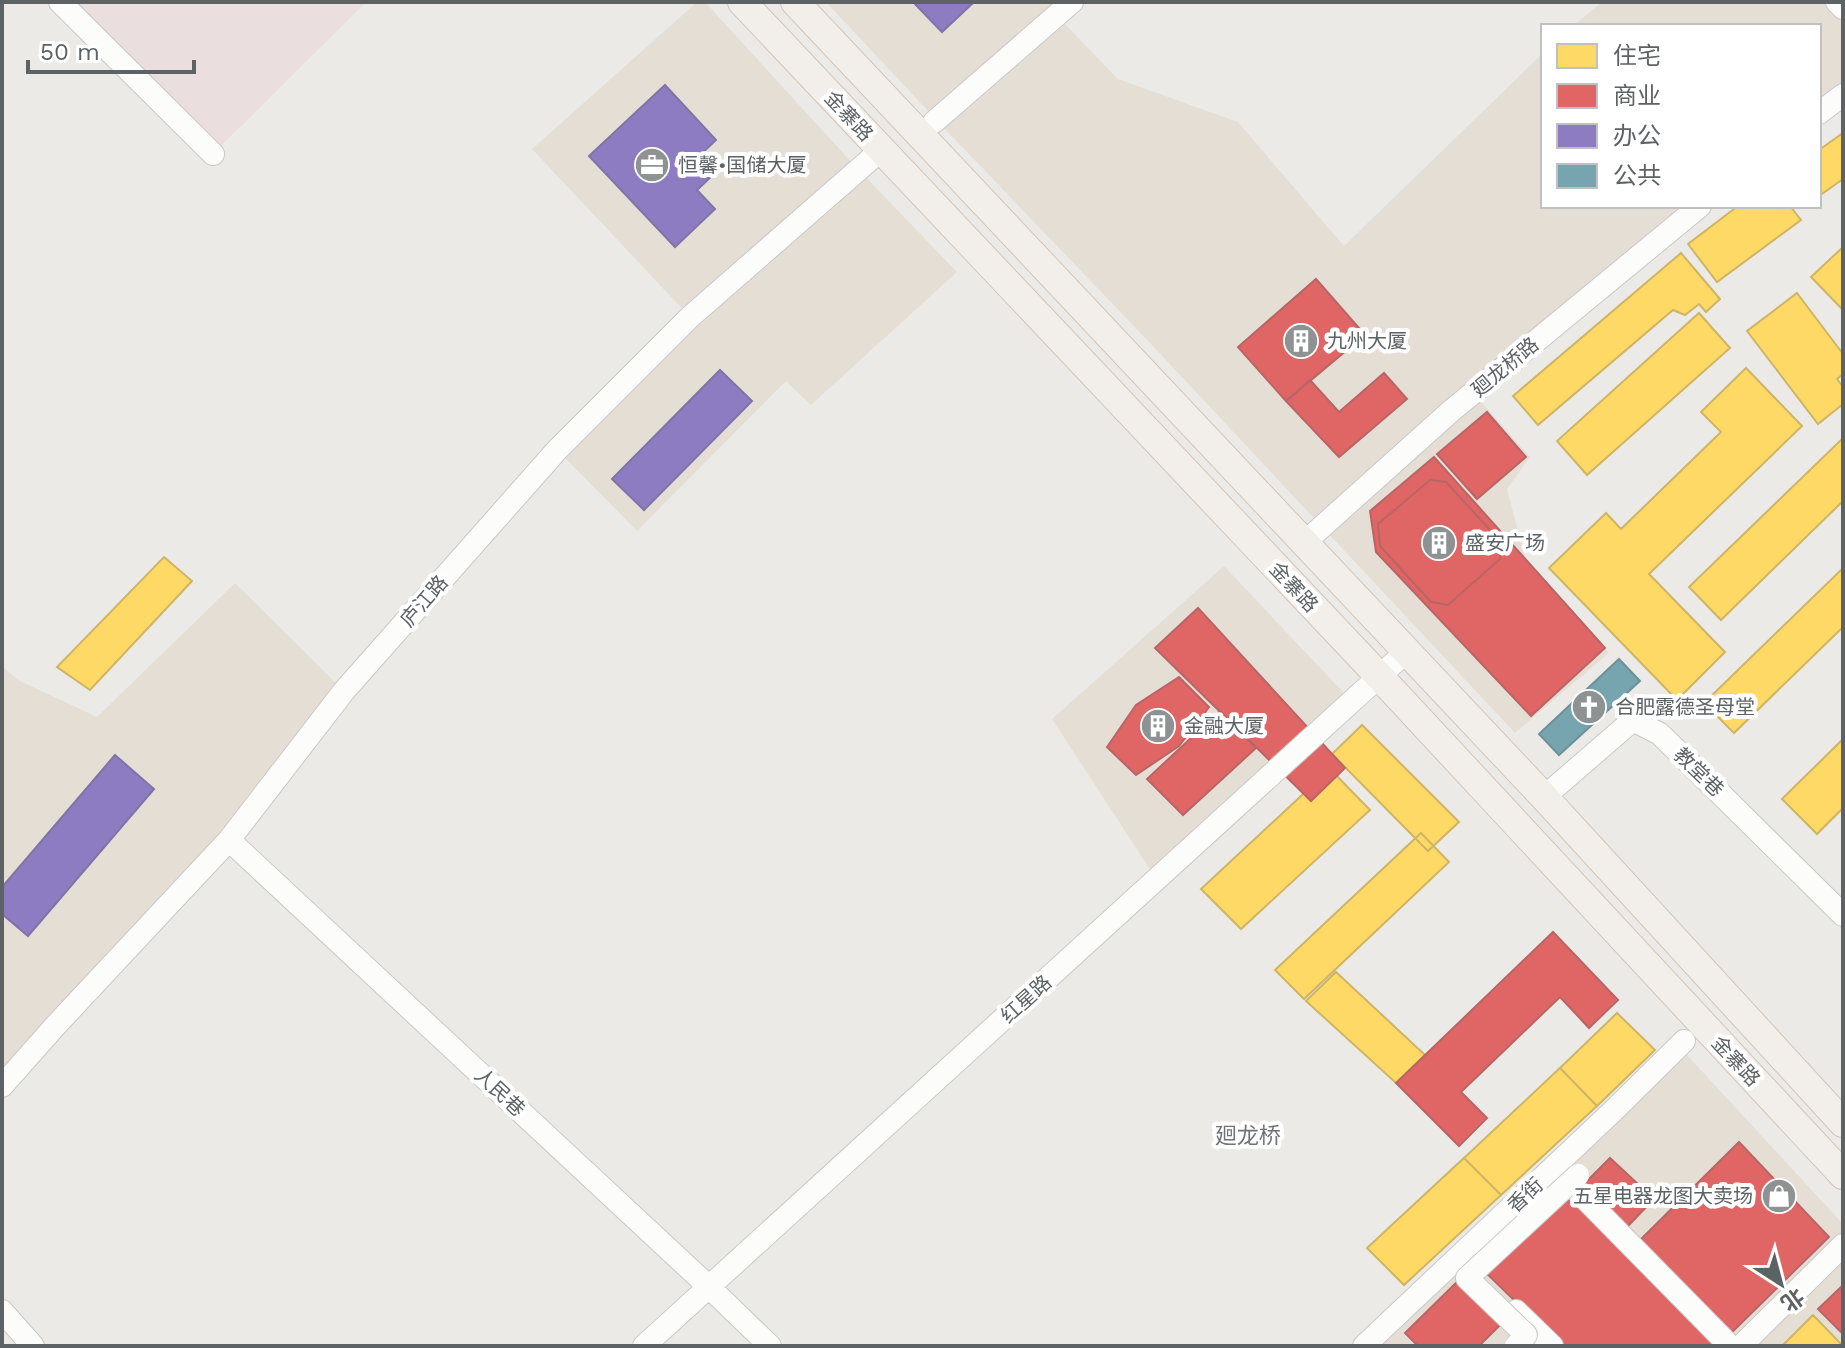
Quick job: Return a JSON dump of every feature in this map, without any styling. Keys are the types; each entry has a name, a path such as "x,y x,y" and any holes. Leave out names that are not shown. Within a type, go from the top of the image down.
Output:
{"main road":[{"name":"金寨路","path":"742,2 1379,676 1843,1175"},
{"name":"金寨路","path":"795,2 1544,797 1843,1123"}],"street":[{"path":"60,2 213,154"},
{"path":"934,122 1072,2"},
{"path":"1837,2 1843,8"},
{"path":"1821,112 1843,95"},
{"name":"庐江路","path":"2,1086 229,840 344,691 557,450 690,317 881,150"},
{"name":"廻龙桥路","path":"1315,533 1451,411 1698,208"},
{"name":"红星路","path":"644,1346 1407,651"},
{"name":"教堂巷","path":"1544,797 1633,720 1660,734 1843,915"},
{"name":"人民巷","path":"229,840 770,1346"},
{"name":"香街","path":"1371,1344 1554,1167 1619,1119 1684,1041"},
{"path":"1554,1167 1730,1346"},
{"path":"1516,1346 1526,1335 1467,1278 1578,1175"},
{"path":"1741,1346 1843,1245"},
{"path":"1459,1256 1552,1346"},
{"path":"2,1311 33,1346"},
{"path":"2,1334 13,1346"}],"shaded area":[{"path":"60,2 366,2 213,154"},
{"path":"697,2 705,2 957,272 811,405 786,381 637,531 557,450 690,317 532,149"},
{"path":"826,2 1072,2 1057,16 1118,79 1238,122 1344,246 1541,55 1541,208 1698,208 1473,393 1530,457 1507,489 1525,557 1609,653 1515,733"},
{"path":"1602,2 1837,2 1843,8 1843,95 1821,112 1821,24 1575,24"},
{"path":"1224,566 1344,693 1157,880 1052,719"},
{"path":"235,583 344,691 2,1086 2,666 18,680 97,717"},
{"path":"1676,1043 1843,1224 1843,1346 1364,1346"}],"building: 住宅":[{"path":"1843,133 1843,179 1821,195 1821,149"},
{"path":"1735,208 1792,208 1801,220 1717,282 1688,244"},
{"path":"1843,247 1843,310 1811,277"},
{"path":"1681,253 1720,299 1706,312 1699,304 1685,315 1673,310 1538,425 1513,396"},
{"path":"1797,293 1843,354 1843,374 1837,379 1843,387 1843,404 1818,424 1747,331"},
{"path":"1699,313 1730,348 1587,475 1557,441"},
{"path":"1746,368 1802,426 1649,574 1725,652 1677,700 1549,568 1606,513 1621,529 1721,432 1701,412"},
{"path":"1843,438 1843,501 1721,620 1689,587"},
{"path":"164,557 192,581 90,690 57,667"},
{"path":"1843,568 1843,627 1734,733 1704,703"},
{"path":"1362,725 1459,822 1428,851 1332,754"},
{"path":"1843,739 1843,808 1817,834 1782,799"},
{"path":"1330,769 1370,810 1241,929 1201,889"},
{"path":"1421,833 1449,862 1304,999 1275,970"},
{"path":"1336,972 1425,1055 1396,1083 1306,1001"},
{"path":"1617,1013 1655,1050 1597,1106 1560,1068"},
{"path":"1560,1068 1597,1106 1501,1195 1464,1158"},
{"path":"1464,1158 1501,1195 1404,1285 1367,1248"},
{"path":"1813,1315 1843,1346 1782,1346"}],"building: 商业":[{"name":"九州大厦","path":"1316,279 1365,335 1286,401 1238,347"},
{"path":"1384,373 1407,399 1339,457 1286,401 1310,380 1339,412"},
{"path":"1487,412 1526,457 1477,499 1437,454"},
{"path":"1434,457 1605,648 1531,716 1376,552 1370,511"},
{"name":"盛安广场","path":"1430,480 1446,482 1499,540 1500,559 1448,605 1431,602 1380,546 1378,524"},
{"path":"1198,608 1345,768 1311,801 1155,648"},
{"name":"金融大厦","path":"1179,677 1209,707 1179,746 1136,775 1107,747 1136,705"},
{"path":"1220,711 1256,748 1183,815 1147,779"},
{"path":"1553,932 1618,1000 1589,1028 1560,997 1461,1092 1487,1118 1459,1146 1396,1083"},
{"path":"1739,1142 1829,1237 1725,1339 1635,1245"},
{"path":"1610,1158 1654,1199 1626,1228 1582,1186"},
{"path":"1562,1178 1717,1346 1561,1346 1476,1263"},
{"path":"1468,1271 1501,1324 1479,1346 1418,1346 1405,1333"},
{"path":"1843,1285 1843,1334 1818,1309"}],"building: 办公":[{"path":"913,2 974,2 942,32"},
{"name":"恒馨•国储大厦","path":"665,85 716,140 698,157 714,174 697,190 715,209 675,247 589,156"},
{"path":"720,370 752,401 644,510 612,479"},
{"path":"115,755 154,789 28,936 2,914 2,887"}],"building: 公共":[{"name":"合肥露德圣母堂","path":"1619,659 1640,681 1559,755 1539,734"}],"place":[{"name":"恒馨•国储大厦","path":"652,165"},
{"name":"九州大厦","path":"1301,341"},
{"name":"盛安广场","path":"1439,543"},
{"name":"合肥露德圣母堂","path":"1589,707"},
{"name":"金融大厦","path":"1158,726"},
{"name":"五星电器龙图大卖场","path":"1779,1196"}],"district":[{"name":"廻龙桥","path":"1248,1135"}]}
